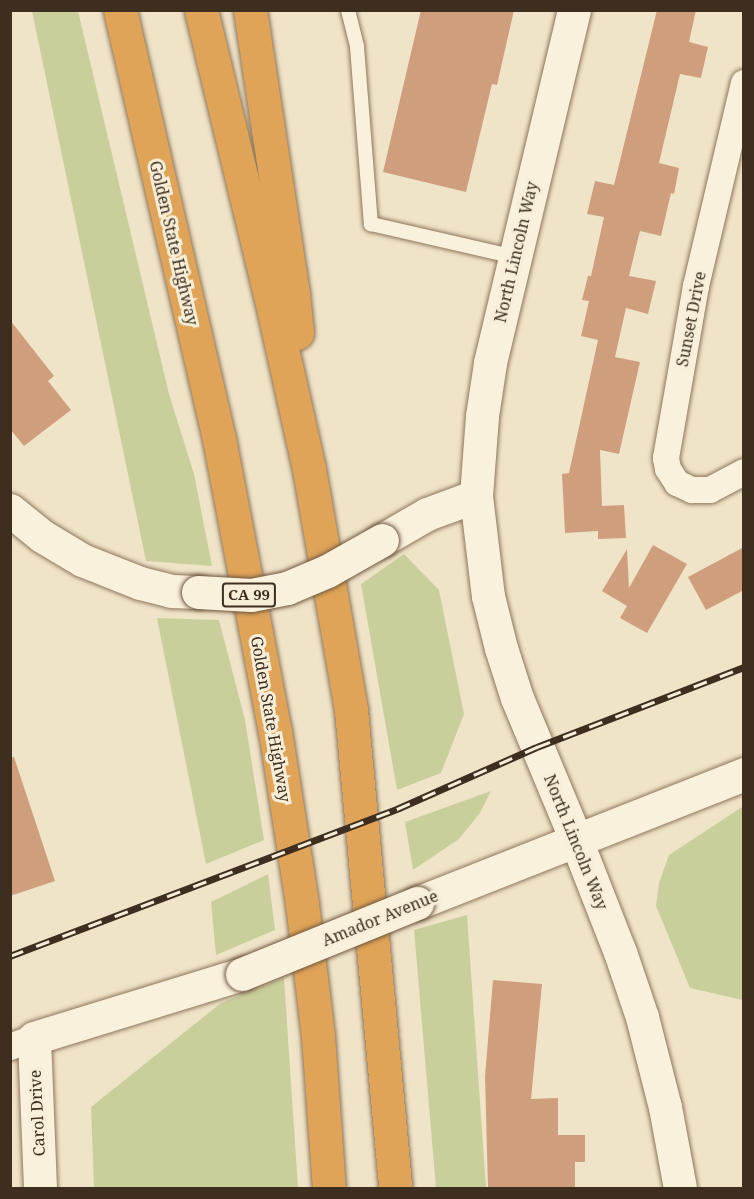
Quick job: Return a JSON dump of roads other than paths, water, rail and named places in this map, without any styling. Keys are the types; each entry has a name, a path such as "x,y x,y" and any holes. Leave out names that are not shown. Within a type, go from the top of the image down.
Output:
{"highway":[{"name":"Golden State Highway","path":"120,10 220,444 275,731 314,1003 329,1188"},
{"path":"201,10 271,299 309,469 351,710 395,1188"},
{"path":"250,10 293,294 309,469"}],"street":[{"name":"North Lincoln Way","path":"574,10 490,363 482,416 476,496 488,596 501,648 517,698 620,952 642,1017 665,1107 680,1188"},
{"name":"Sunset Drive","path":"744,82 696,286 666,458 668,469 677,483 692,490 710,490 744,472"},
{"path":"10,510 42,536 82,560 140,583 171,591 251,595 287,588 327,572 427,514 476,496"},
{"name":"Amador Avenue","path":"22,1042 242,974 744,774"},
{"name":"Carol Drive","path":"22,1042 40,1188"}],"lane":[{"path":"348,10 357,47 371,224 515,258"}],"railway":[{"path":"10,956 397,809 537,747 744,667"}]}
